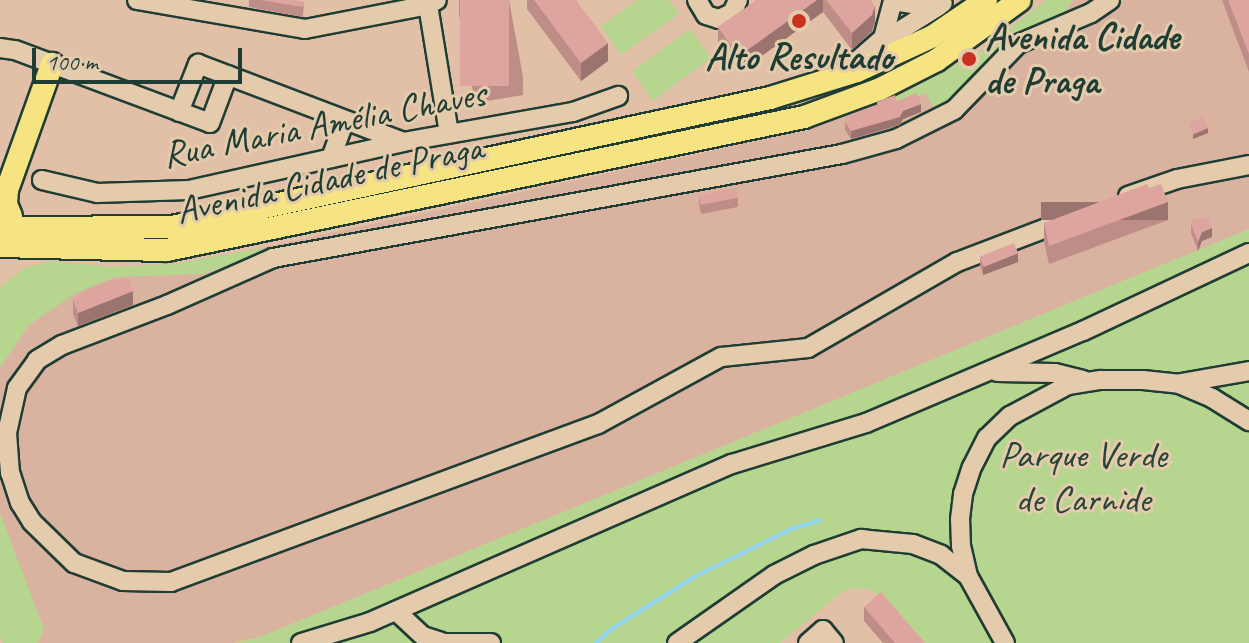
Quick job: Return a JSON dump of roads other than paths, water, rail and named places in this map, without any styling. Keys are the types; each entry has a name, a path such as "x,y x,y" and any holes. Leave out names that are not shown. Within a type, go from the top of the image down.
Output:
{"main road":[{"name":"Avenida Cidade de Praga","path":"7,221 172,227 770,98 836,77 933,36 986,0"},
{"name":"Avenida Cidade de Praga","path":"7,221 167,250 804,117 880,89 937,60 1020,0"},
{"path":"0,264 7,221 52,64"}],"street":[{"path":"137,0 305,29 432,3 449,133"},
{"path":"697,0 706,15 719,19 732,13 738,0"},
{"path":"879,44 893,0 926,6 946,1"},
{"path":"1082,214 957,262 808,348 721,357 598,424 171,582 123,581 74,563 53,546 32,522 20,503 10,473 7,433 17,388 37,360 62,345 167,305 273,258 842,154 910,135 961,105 1001,58 1018,44 1091,13 1110,0"},
{"path":"836,77 879,44 946,1"},
{"path":"0,36 8,49 210,123 228,75"},
{"path":"179,112 198,64 403,142"},
{"name":"Rua Maria Amélia Chaves","path":"42,180 87,192 165,193 403,142 573,112 618,96"},
{"path":"331,158 345,120"},
{"path":"1112,202 1177,179 1249,165"},
{"path":"301,643 396,611 732,464 866,423 989,372 1249,253"},
{"path":"989,372 1055,373 1086,381 1179,384 1249,371"},
{"path":"1005,643 968,576 961,546 963,494 987,438 1010,416 1037,399 1086,381"},
{"path":"1179,384 1212,398 1249,421"},
{"path":"677,643 774,575 814,555 861,539 913,544 941,555 968,576"},
{"path":"396,611 423,636 441,642"},
{"path":"808,643 829,636"},
{"path":"430,643 491,643"}],"waterway":[{"path":"596,643 610,630 694,577 791,529 820,520"}],"place":[{"name":"Alto Resultado","path":"799,21"},
{"name":"Avenida Cidade de Praga","path":"969,59"}],"park label":[{"name":"Parque Verde de Carnide","path":"1083,477"}]}
